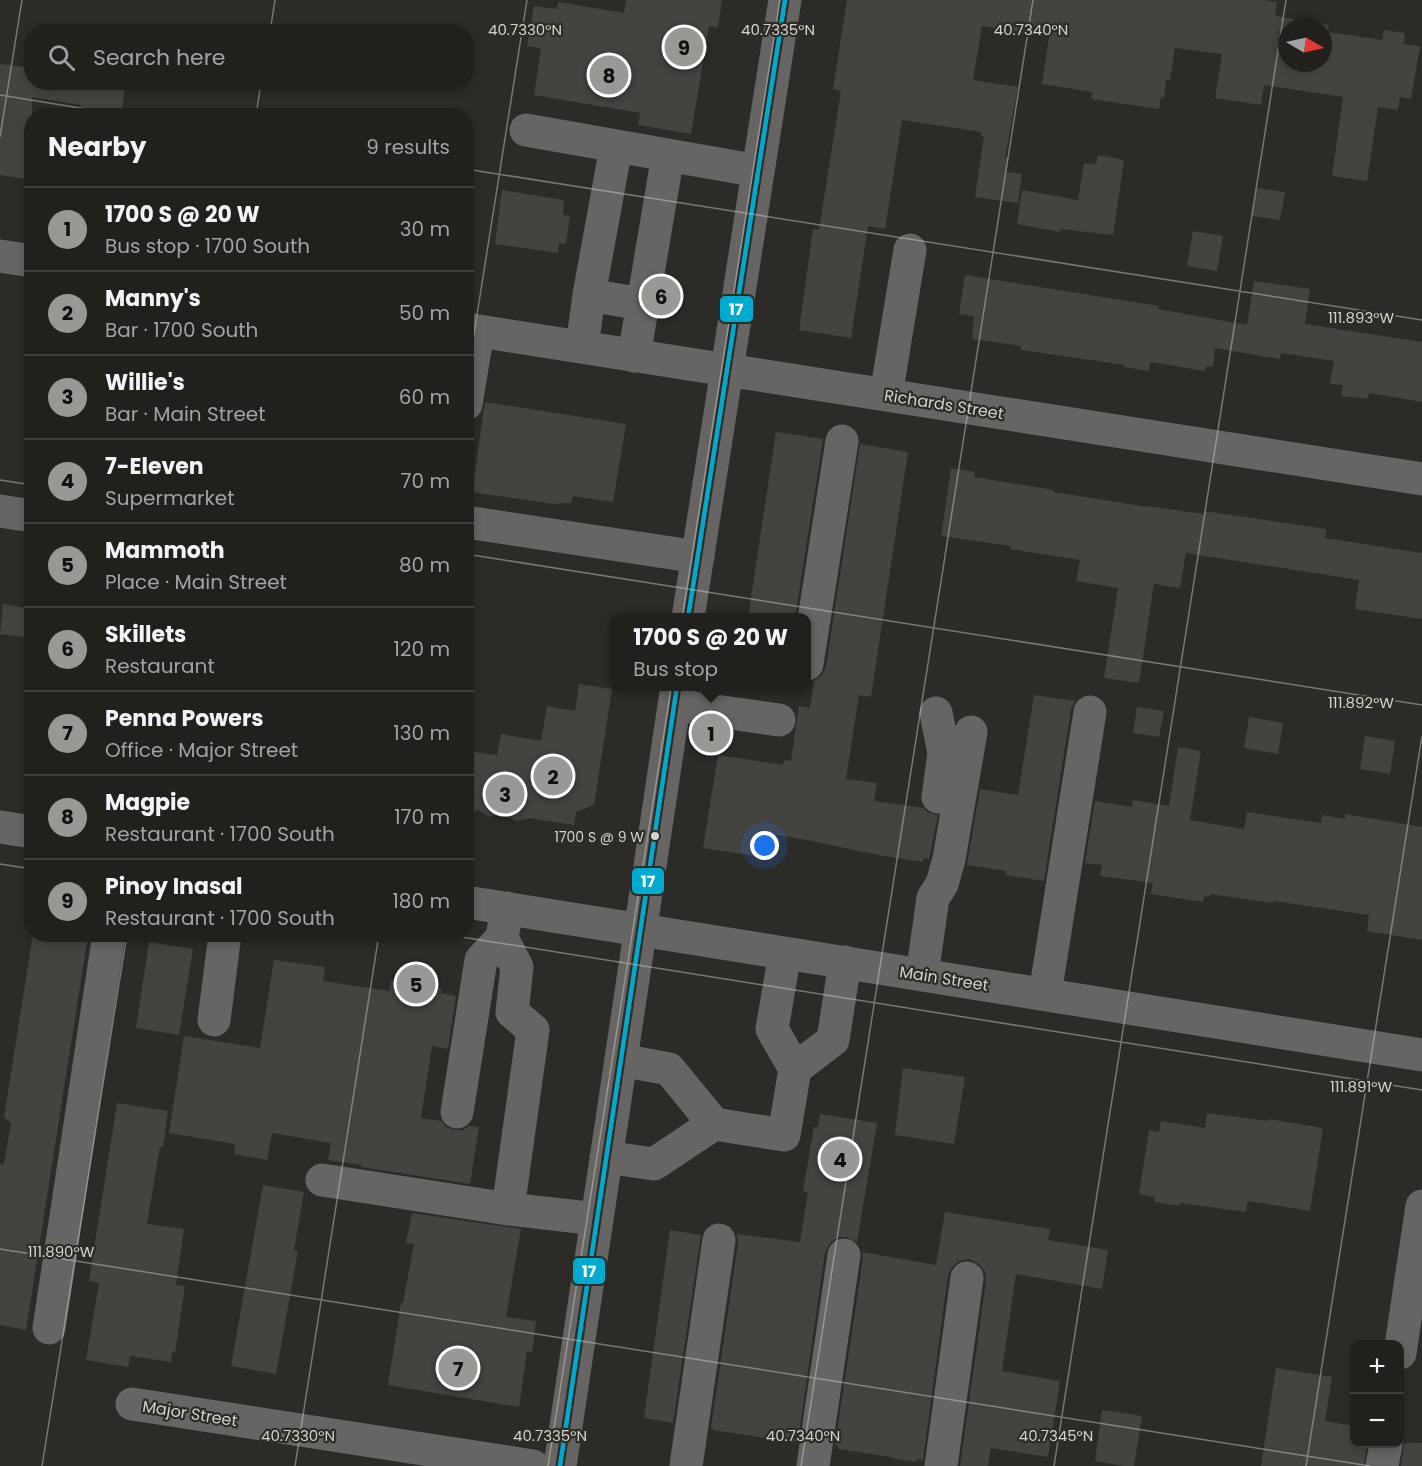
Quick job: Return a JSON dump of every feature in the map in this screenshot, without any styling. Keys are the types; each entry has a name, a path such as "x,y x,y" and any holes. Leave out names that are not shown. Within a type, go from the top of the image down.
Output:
{"street":[{"path":"689,613 785,0"},
{"path":"526,130 758,171"},
{"path":"582,347 589,295 616,147"},
{"path":"634,356 668,156"},
{"path":"886,395 910,250"},
{"path":"0,256 24,260"},
{"path":"589,295 642,304"},
{"name":"Richards Street","path":"474,330 1422,479"},
{"path":"811,639 842,441"},
{"path":"0,511 24,515"},
{"path":"474,523 698,557"},
{"path":"560,1466 676,696 779,720"},
{"path":"1045,994 1090,712"},
{"path":"933,898 926,887 944,753 936,713"},
{"path":"922,975 933,898 942,884 949,859 971,732"},
{"path":"0,827 24,831"},
{"name":"Main Street","path":"474,906 504,923 640,929 1422,1054"},
{"path":"457,1112 481,960 504,923"},
{"path":"504,923 517,967 512,1012"},
{"path":"48,1328 108,942"},
{"path":"214,1020 224,942"},
{"path":"621,1060 669,1069 714,1124 784,1135 795,1069 772,1029 785,953"},
{"path":"795,1069 833,1040 845,962"},
{"path":"474,1007 512,1012 533,1030 508,1209"},
{"path":"606,1156 654,1164 714,1124"},
{"path":"322,1180 508,1209 597,1219"},
{"path":"1404,1342 1414,1314 1422,1206"},
{"path":"686,1466 719,1240"},
{"path":"813,1466 844,1255"},
{"path":"940,1466 967,1278"},
{"name":"Major Street","path":"132,1404 533,1466"},
{"path":"1382,1466 1385,1448"}],"building":[{"path":"626,0 722,0 718,28 709,26 691,134 638,125 640,113 534,95 541,48 527,46 534,6 557,9 558,2 624,13"},
{"path":"847,0 1264,0 1277,2 1275,16 1287,18 1278,18 1278,72 1332,72 1332,33 1382,40 1384,30 1405,33 1404,44 1420,46 1411,99 1400,97 1398,110 1378,107 1367,181 1332,176 1343,97 1264,85 1261,105 1215,98 1222,54 1175,48 1170,80 1166,80 1164,98 1161,97 1159,109 1091,99 1092,92 1042,84 1049,37 982,26 973,80 1018,87 1005,157 1008,158 1006,172 1022,174 1018,203 975,197 984,136 981,136 981,132 902,120 885,229 868,226 851,338 799,330 813,229 819,230 841,91 833,89"},
{"path":"0,64 24,67 24,90 125,90 122,108 81,108 81,105 32,97 32,108 24,108 24,179 0,175"},
{"path":"1098,155 1124,160 1113,235 1061,229 1060,232 1017,224 1022,190 1078,200 1084,163 1096,164"},
{"path":"1257,188 1285,192 1280,220 1252,216"},
{"path":"502,190 564,200 563,215 570,216 566,244 559,243 558,253 495,244"},
{"path":"1193,231 1223,236 1217,271 1187,266"},
{"path":"965,275 1159,306 1158,309 1247,325 1254,281 1310,289 1305,324 1422,342 1422,402 1369,393 1368,399 1341,396 1343,385 1330,384 1334,361 1281,353 1280,359 1215,348 1213,367 1207,366 1205,371 1150,362 1149,371 1124,367 1125,365 1021,350 1021,346 972,339 974,316 959,314"},
{"path":"485,402 626,424 613,502 573,496 571,503 553,504 474,492"},
{"path":"776,432 823,439 796,613 749,613"},
{"path":"860,444 908,452 871,697 859,695 846,779 877,783 874,801 924,808 927,812 938,815 929,859 923,858 923,862 878,855 765,833 761,857 703,848 718,755 783,765 784,760 791,761 799,706 810,708 814,681 822,675 826,667"},
{"path":"951,468 975,472 974,477 1054,490 1054,492 1147,507 1204,514 1204,511 1326,529 1325,538 1422,553 1422,619 1355,609 1359,580 1186,553 1180,588 1154,584 1139,683 1104,678 1118,588 1076,581 1080,560 1010,549 1011,546 941,536"},
{"path":"3,604 24,608 24,637 0,634"},
{"path":"579,684 610,689 612,691 594,805 576,812 574,825 529,818 516,821 501,814 490,817 478,810 474,811 474,752 497,755 501,734 541,741 547,706 575,711"},
{"path":"1034,695 1075,701 1071,709 1044,881 1005,875 1006,871 967,865 980,789 1018,795"},
{"path":"1137,707 1164,711 1159,737 1133,733"},
{"path":"1249,717 1283,723 1278,754 1244,748"},
{"path":"1365,736 1395,741 1390,774 1360,769"},
{"path":"1178,747 1201,751 1190,820 1244,829 1247,812 1321,823 1322,815 1345,819 1345,814 1422,827 1422,940 1367,931 1369,915 1210,894 1210,897 1204,896 1203,902 1151,894 1153,883 1100,876 1102,865 1085,863 1095,801 1132,807 1133,800 1169,806"},
{"path":"32,942 87,942 26,1330 0,1325 0,1165 4,1164 11,1123 4,1117"},
{"path":"149,942 193,949 179,1035 136,1028"},
{"path":"274,960 325,967 323,981 389,991 391,980 442,988 441,993 456,996 448,1049 432,1046 421,1118 441,1121 446,1127 454,1130 463,1130 469,1126 479,1127 470,1184 328,1160 331,1143 272,1133 267,1160 234,1154 235,1144 169,1133 184,1036 260,1048"},
{"path":"903,1068 965,1077 954,1144 895,1135"},
{"path":"117,1103 168,1111 147,1224 184,1229 176,1285 185,1286 175,1353 172,1352 171,1362 130,1356 128,1367 86,1360 99,1283 89,1281"},
{"path":"1207,1113 1268,1121 1269,1119 1323,1128 1310,1211 1248,1201 1246,1212 1180,1203 1179,1206 1154,1202 1155,1197 1139,1194 1149,1130 1159,1132 1161,1121 1205,1128"},
{"path":"820,1114 877,1123 857,1242 847,1237 838,1237 830,1243 825,1252 798,1441 713,1430 711,1428 738,1243 737,1234 800,1242 808,1192 803,1191 814,1127 818,1127"},
{"path":"263,1185 304,1192 294,1250 298,1251 276,1374 231,1366"},
{"path":"945,1212 1050,1229 1048,1240 1108,1250 1102,1289 1016,1274 1002,1371 1060,1381 1048,1457 991,1448 988,1466 960,1466 986,1281 985,1272 979,1264 969,1259 959,1261 948,1275 923,1460 917,1459 916,1462 838,1449 835,1445 863,1258 862,1252 936,1265"},
{"path":"412,1213 521,1229 506,1317 536,1321 532,1352 527,1351 519,1407 388,1385 401,1303 403,1303 414,1244 406,1243"},
{"path":"670,1230 701,1235 673,1423 644,1418"},
{"path":"1276,1368 1332,1377 1325,1421 1350,1425 1350,1448 1366,1448 1364,1466 1261,1466"},
{"path":"1102,1410 1142,1416 1134,1466 1095,1461"},
{"path":"1404,1443 1422,1443 1422,1466 1401,1466"}],"transit line":[{"name":"17","path":"689,613 785,0"},
{"name":"17","path":"560,1466 676,691"}],"place":[{"name":"Pinoy Inasal","path":"684,47"},
{"name":"Magpie","path":"609,75"},
{"name":"Skillets","path":"661,296"},
{"name":"1700 S @ 20 W","path":"711,733"},
{"name":"Manny's","path":"553,776"},
{"name":"Willie's","path":"505,794"},
{"name":"1700 S @ 9 W","path":"655,836"},
{"name":"Mammoth","path":"416,984"},
{"name":"7-Eleven","path":"840,1159"},
{"name":"Penna Powers","path":"458,1368"}]}
